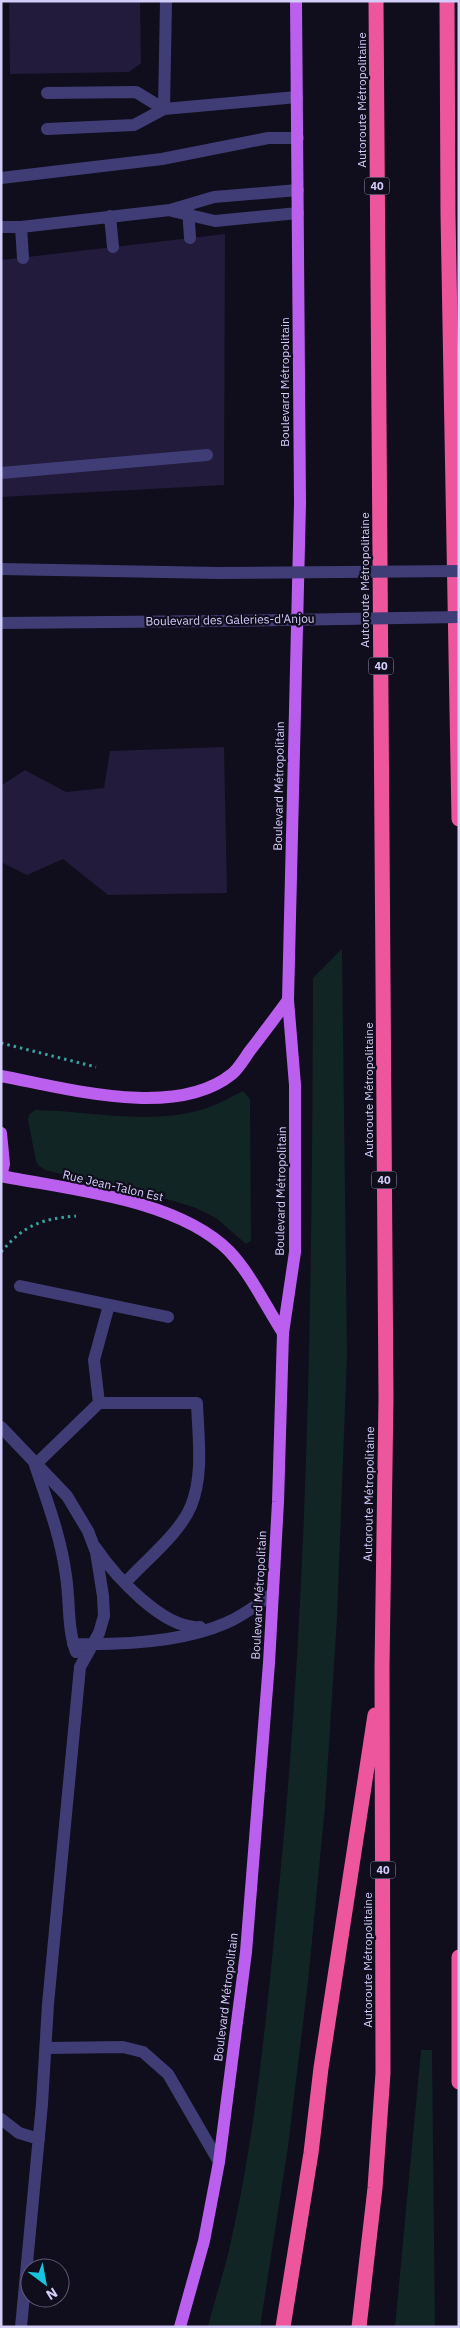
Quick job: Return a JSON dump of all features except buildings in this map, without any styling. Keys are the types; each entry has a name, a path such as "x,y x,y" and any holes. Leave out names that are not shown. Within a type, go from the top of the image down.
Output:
{"highway":[{"name":"Autoroute Métropolitaine","path":"359,2327 375,2188 384,2072 382,1667 386,1398 376,1"},
{"path":"446,1 448,234 459,819"},
{"path":"283,2327 312,2152 321,2068 382,1667"},
{"path":"459,1957 459,2082"}],"main road":[{"name":"Boulevard Métropolitain","path":"180,2327 204,2241 219,2162 247,1934 264,1732 283,1333 295,1252 296,1084 288,1000 300,513 296,1"},
{"path":"1,1076 124,1096 187,1094 202,1090 233,1073 288,1000"},
{"path":"1,1133 4,1164 1,1176"},
{"name":"Rue Jean-Talon Est","path":"1,1176 120,1200 152,1209 196,1226 229,1252 283,1333"}],"street":[{"path":"164,109 166,1"},
{"path":"47,93 136,92 164,109"},
{"path":"47,129 134,125 164,109 297,97"},
{"path":"1,178 162,159 268,138 298,138"},
{"path":"188,210 214,197 298,190"},
{"path":"1,227 21,227 170,210 188,210 214,221 298,213"},
{"path":"188,210 190,238"},
{"path":"110,216 113,247"},
{"path":"21,227 23,258"},
{"path":"1,473 207,455"},
{"path":"1,569 219,573 459,572"},
{"name":"Boulevard des Galeries-d'Anjou","path":"1,623 459,617"},
{"path":"20,1286 168,1317"},
{"path":"99,1403 94,1360 109,1305"},
{"path":"35,1465 99,1403 197,1403 199,1470 191,1505 177,1528 126,1582"},
{"path":"1,1427 35,1465 54,1481 67,1496 92,1541 100,1573 104,1616 100,1633 80,1663"},
{"path":"21,2327 39,2139 48,2004 80,1663 69,1625 66,1575 56,1526 35,1465"},
{"path":"92,1541 111,1567 151,1605 169,1619 193,1628 225,1624"},
{"path":"73,1644 120,1644 173,1637 225,1624 272,1594"},
{"path":"46,2048 123,2047 143,2052 168,2074 219,2162"},
{"path":"1,2119 19,2132 39,2139"}],"path":[{"path":"1,1043 106,1069"},
{"path":"1,1252 21,1230 41,1222 79,1216"}],"green space":[{"path":"342,949 347,1355 337,1618 325,1807 308,1982 288,2147 260,2327 208,2327 229,2252 248,2151 261,2060 280,1877 290,1765 303,1540 312,1203 313,978"},
{"path":"243,1091 250,1099 251,1241 246,1244 216,1218 196,1208 45,1170 36,1161 28,1120 29,1115 35,1110 118,1116 160,1116 201,1110"},
{"path":"421,2050 432,2050 435,2327 395,2327"}]}
